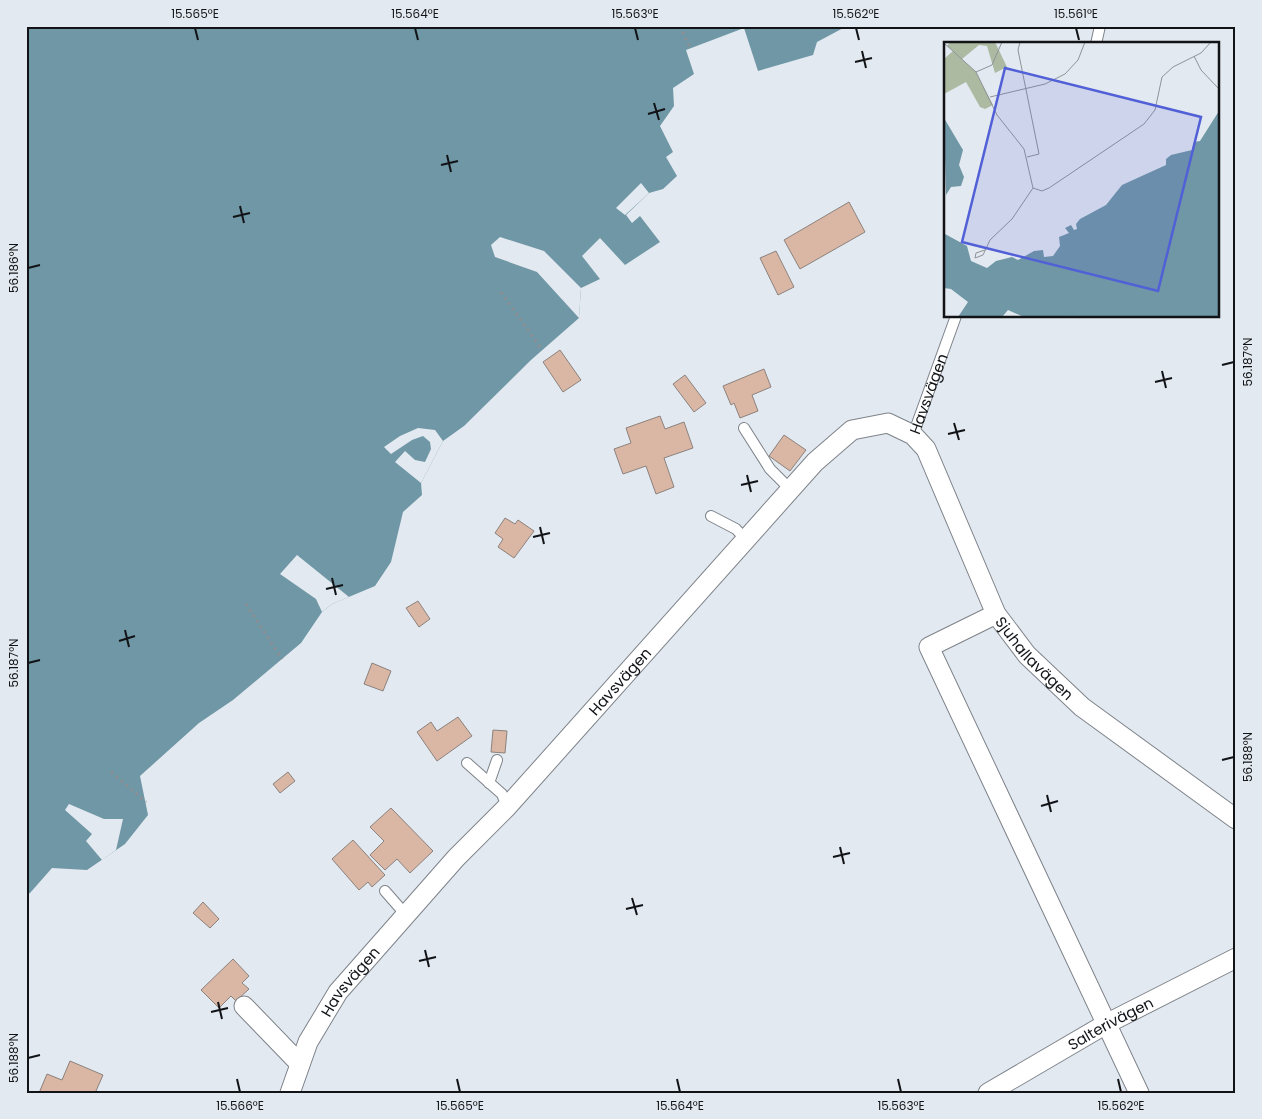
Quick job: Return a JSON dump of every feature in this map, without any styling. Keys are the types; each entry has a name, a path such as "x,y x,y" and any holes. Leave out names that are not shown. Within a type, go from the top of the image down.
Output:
{"street":[{"name":"Havsvägen","path":"290,1093 308,1042 338,992 456,858 508,808 815,462 852,430 888,423 913,435"},
{"name":"Sjuhallavägen","path":"913,435 926,450 996,614 1027,655 1082,707 1236,818"},
{"path":"996,614 929,647 1139,1093"},
{"name":"Salterivägen","path":"988,1093 1106,1024 1236,958"},
{"path":"244,1006 300,1064"}],"lane":[{"path":"1096,42 1100,26"},
{"name":"Havsvägen","path":"913,435 955,318"},
{"path":"744,428 770,469 791,490"},
{"path":"711,516 736,529 746,540"},
{"path":"489,783 497,760"},
{"path":"467,763 502,794 508,808"},
{"path":"385,890 406,915"}],"path":[{"path":"680,26 690,48"},
{"path":"501,292 542,350"},
{"path":"246,604 282,659"},
{"path":"111,772 146,802"}],"water":[{"path":"26,26 847,26 817,42 813,55 758,71 744,28 686,50 694,74 673,88 674,106 660,126 673,152 666,157 677,176 663,189 649,193 626,215 632,223 640,216 660,242 625,265 600,238 582,256 600,279 581,288 579,318 531,360 464,426 443,441 421,483 422,495 403,512 391,562 375,586 332,604 322,612 301,643 233,700 199,723 140,776 148,815 125,844 87,870 52,868 26,895"}],"pier":[{"path":"641,183 649,193 625,215 616,208"},
{"path":"500,237 544,251 581,288 579,318 537,272 495,257 491,245"},
{"path":"418,428 435,430 443,441 421,483 395,462 405,451 415,460 425,462 431,449 430,442 423,436 412,440 391,454 384,447 400,436"},
{"path":"297,555 349,597 332,604 322,612 316,599 280,574"},
{"path":"69,804 104,819 123,819 116,850 102,860 86,841 92,834 65,810"}],"building":[{"path":"849,202 865,232 800,269 784,240"},
{"path":"776,251 794,287 778,295 760,258"},
{"path":"560,350 581,380 563,392 543,362"},
{"path":"764,369 771,387 752,395 758,411 740,418 734,403 731,405 723,386"},
{"path":"685,375 706,403 694,412 673,384"},
{"path":"660,416 665,429 684,422 693,448 664,458 674,487 656,494 646,466 623,474 614,449 631,443 626,428"},
{"path":"784,435 806,450 790,471 769,456"},
{"path":"505,518 515,524 518,520 534,531 514,558 498,547 503,539 495,533"},
{"path":"418,601 430,619 419,627 406,608"},
{"path":"372,663 391,671 383,691 364,684"},
{"path":"458,717 472,736 437,761 417,732 431,722 437,731"},
{"path":"493,730 507,731 505,753 491,752"},
{"path":"288,772 295,781 280,793 273,784"},
{"path":"391,808 433,851 410,873 397,859 385,870 370,855 384,841 370,827"},
{"path":"353,840 385,875 372,887 368,882 359,890 332,859"},
{"path":"203,902 219,919 210,928 193,913"},
{"path":"233,959 249,976 242,983 249,989 236,1001 231,996 219,1008 201,990"},
{"path":"70,1061 103,1075 96,1091 99,1093 39,1093 47,1074 62,1080"}]}
